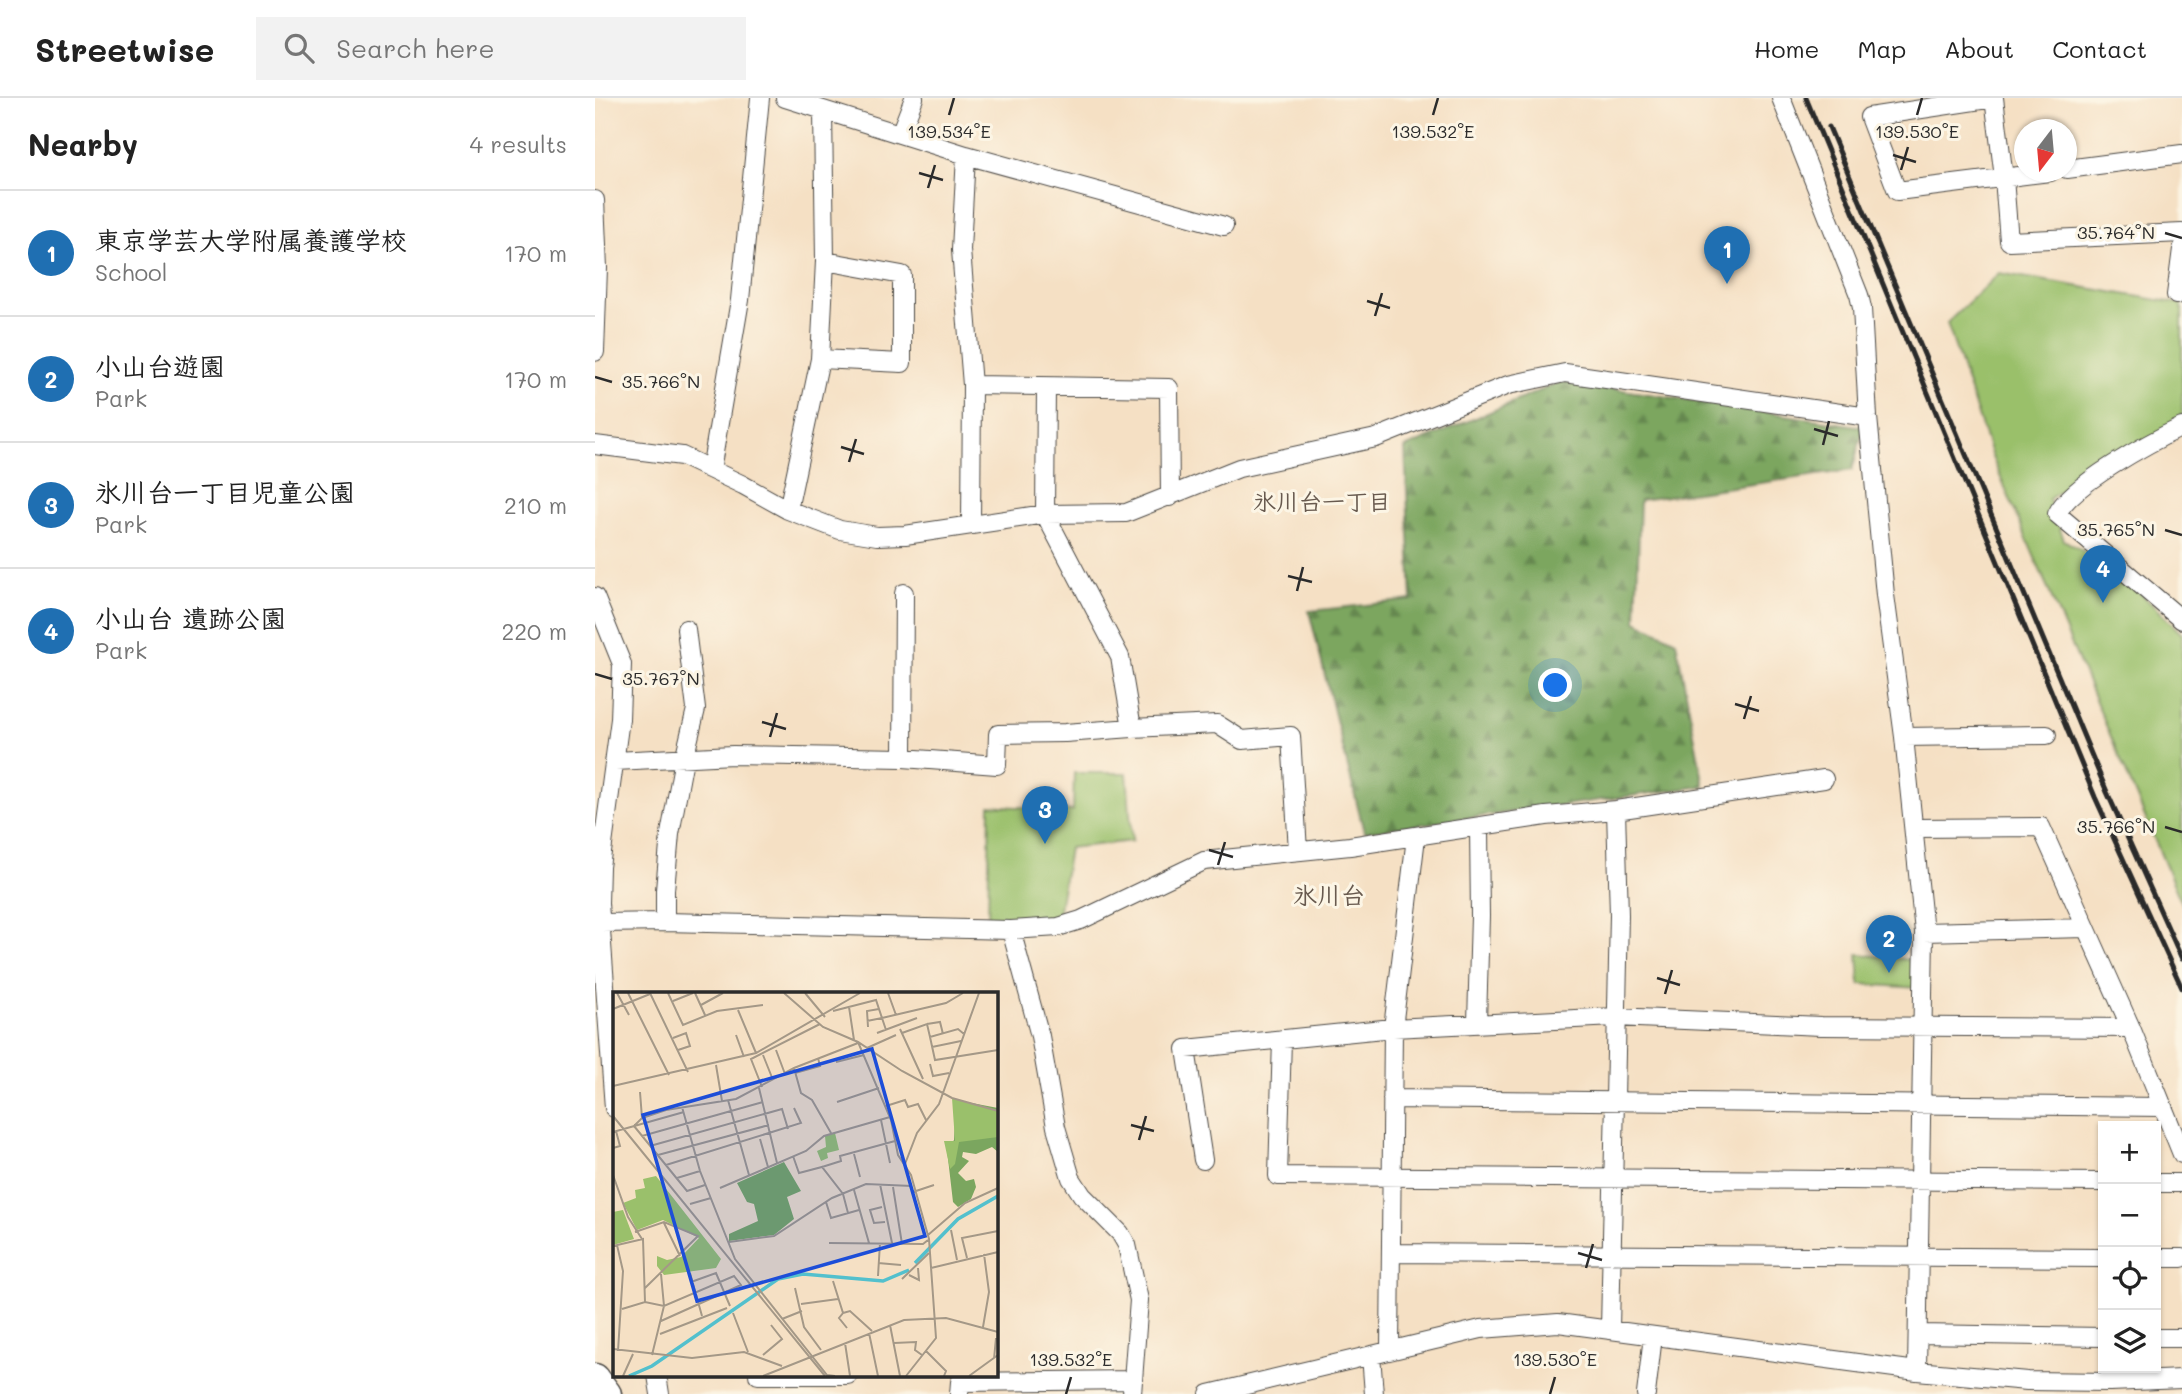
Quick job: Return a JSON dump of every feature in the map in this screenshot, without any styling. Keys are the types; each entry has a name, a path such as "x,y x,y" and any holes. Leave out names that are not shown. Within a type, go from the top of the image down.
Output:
{"main road":[{"path":"595,1378 607,1394"}],"street":[{"path":"711,470 740,300 760,98"},
{"path":"785,98 966,155 1224,226"},
{"path":"900,134 913,98"},
{"path":"1781,98 1859,295 1885,595 1904,737 1924,932 1917,1371"},
{"path":"2014,176 2004,177 1897,191 1869,117 1994,98 2004,177 2009,241 2182,233"},
{"path":"788,510 820,359 825,261 823,111"},
{"path":"2077,168 2182,154"},
{"path":"966,155 961,250 972,385 971,524"},
{"path":"595,200 598,268 595,352"},
{"path":"2176,295 2182,249"},
{"path":"820,359 902,363 902,275 825,261"},
{"path":"595,445 682,456 788,510 840,530 877,537 1045,514 1126,513 1239,468 1376,438 1507,385 1565,373 1868,417"},
{"path":"972,385 1169,388 1170,497"},
{"path":"1047,387 1045,514 1120,657 1132,728"},
{"path":"2182,427 2083,485 2061,505 2057,514 2182,620"},
{"path":"903,758 904,593"},
{"path":"595,597 622,664 620,719 600,867 600,1000 613,1100"},
{"path":"665,922 670,834 696,709 686,629"},
{"path":"615,761 733,755 903,758 997,765 998,734 1217,724 1243,740 1291,736 1298,851"},
{"path":"1904,737 2047,735"},
{"path":"601,923 1011,930 1058,927 1081,920 1204,861 1251,858 1416,837 1546,816 1616,810 1825,779"},
{"path":"1610,1329 1619,915 1616,810"},
{"path":"1914,828 2041,827 2131,1028 2182,1154"},
{"path":"1477,1022 1479,828"},
{"path":"1389,1351 1393,1028 1416,837"},
{"path":"1924,932 2086,928"},
{"path":"959,1394 960,1382 1133,1387 1139,1300 1127,1245 1120,1233 1082,1195 1071,1178 1056,1127 1040,1036 1011,930"},
{"path":"1203,1160 1187,1049 1393,1028 1615,1017 1923,1028 2131,1028"},
{"path":"1282,1039 1278,1176 2098,1182"},
{"path":"1392,1099 2162,1107"},
{"path":"2161,1183 2182,1183"},
{"path":"1391,1253 2098,1258"},
{"path":"2161,1258 2182,1258"},
{"path":"1209,1394 1481,1329 1558,1322 1917,1371 2027,1381 2182,1379"},
{"path":"1917,1334 2098,1337"},
{"path":"1646,1394 1653,1336"},
{"path":"2161,1338 2182,1339"},
{"path":"1371,1355 1374,1394"},
{"path":"657,1376 660,1394"},
{"path":"818,1394 819,1376"},
{"path":"1284,1376 1286,1394"}],"green space":[{"path":"1999,273 2182,304 2182,422 2091,471 2049,499 2064,540 2119,572 2182,634 2182,904 1992,457 1947,323"},
{"path":"1563,381 1864,427 1852,470 1640,500 1636,621 1676,641 1704,786 1364,832 1309,611 1412,600 1405,448"},
{"path":"1074,773 1127,773 1132,841 1069,848 1057,922 988,922 990,805 1073,811"},
{"path":"1858,954 1920,961 1919,988 1860,984"}],"railway":[{"path":"1806,98 2095,797 2182,988"},
{"path":"1829,127 2107,792 2182,959"}],"place":[{"name":"東京学芸大学附属養護学校","path":"1727,284"},
{"name":"小山台 遺跡公園","path":"2103,603"},
{"name":"氷川台一丁目児童公園","path":"1045,844"},
{"name":"小山台遊園","path":"1889,973"}],"district":[{"name":"氷川台一丁目","path":"1322,501"},
{"name":"氷川台","path":"1329,894"}]}
